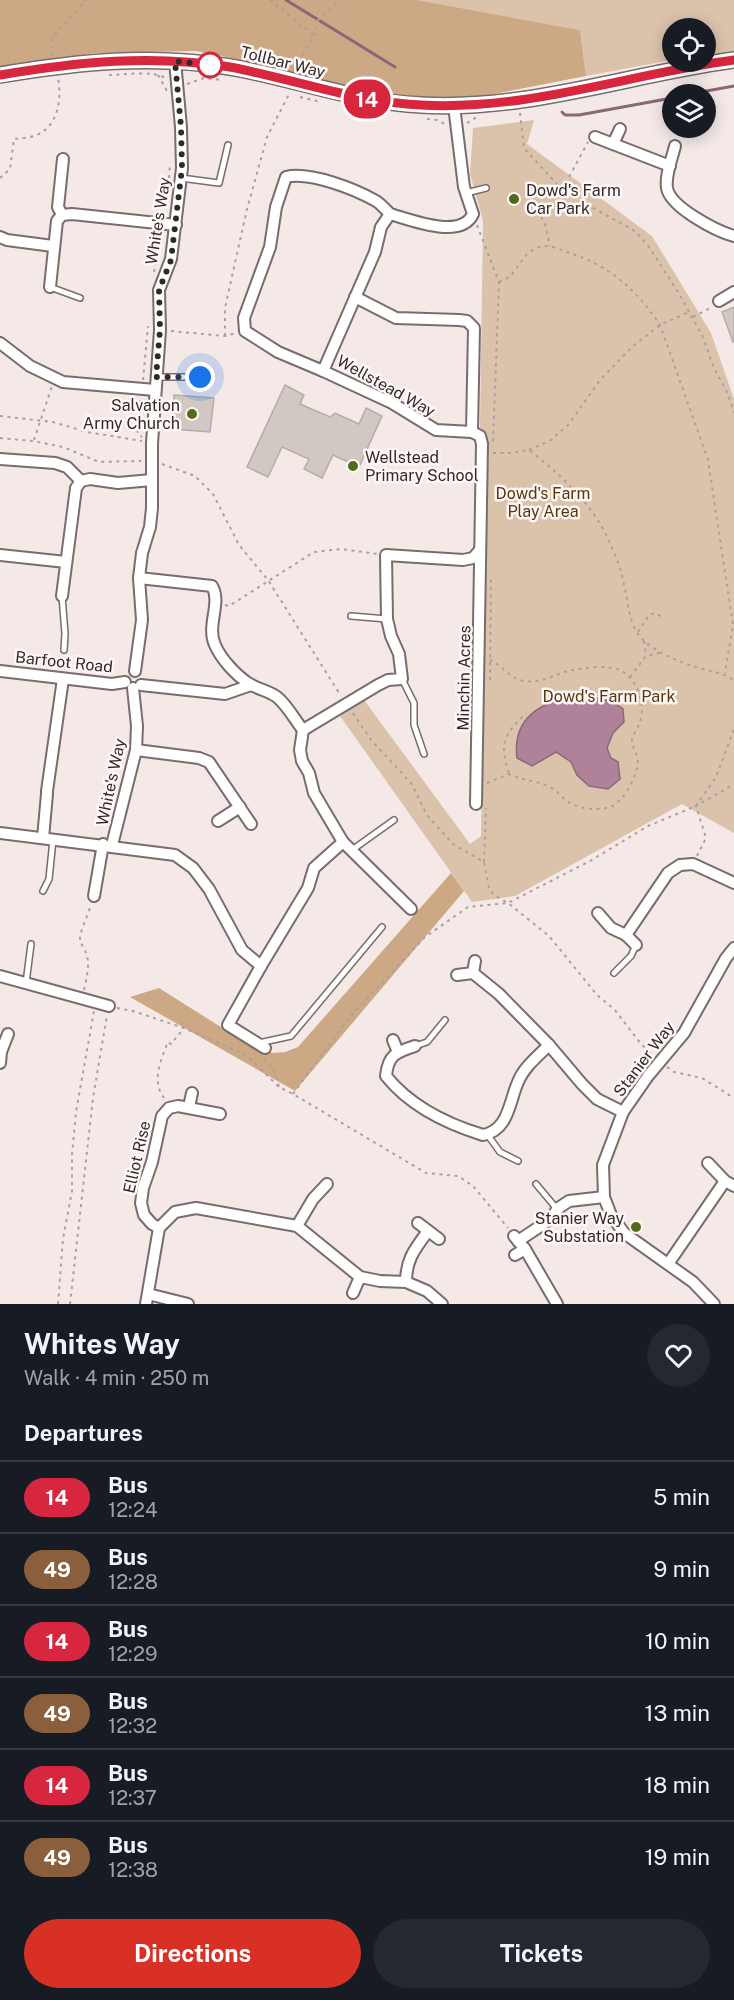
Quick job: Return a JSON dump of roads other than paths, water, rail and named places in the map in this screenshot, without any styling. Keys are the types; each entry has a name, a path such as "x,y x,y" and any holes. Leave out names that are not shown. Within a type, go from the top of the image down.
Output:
{"main road":[{"name":"Tollbar Way","path":"0,75 54,66 135,60 175,61 236,68 360,98 392,103 454,106 520,101 734,60"}],"street":[{"name":"White's Way","path":"94,896 136,750 137,726 133,685 141,675 135,671 142,620 139,578 142,553 151,518 152,443 160,330 159,290 171,260 181,178 181,127 175,61"},
{"path":"324,371 278,352 245,331 244,318 270,247 276,207 286,177 297,174 330,182 378,202 390,214 438,227 463,225 470,221 473,214 465,193 454,106"},
{"path":"613,144 620,129"},
{"path":"595,137 670,166"},
{"path":"675,146 667,191 675,202 708,226 734,236"},
{"path":"62,215 58,207 63,159"},
{"path":"51,287 53,246 57,221 62,215 72,214 176,225"},
{"name":"Wellstead Way","path":"390,214 381,227 375,252 324,371 392,403 436,430 472,432"},
{"path":"0,237 53,246"},
{"path":"719,301 734,292"},
{"path":"303,730 388,680 402,679 399,654 387,619 386,555 464,560 473,558 479,551 482,453 480,436 472,432 474,328 467,321 396,318 355,297"},
{"path":"0,343 30,366 63,382 155,390"},
{"path":"0,459 55,463 67,467 81,481"},
{"path":"62,596 76,488 81,481 90,479 118,483 152,480"},
{"name":"Minchin Acres","path":"477,804 481,586 479,551"},
{"path":"0,555 66,562"},
{"path":"139,578 212,586 216,600 211,628 214,644 238,675 251,685 278,698 303,730 300,750 314,793 348,846 411,909"},
{"name":"Barfoot Road","path":"0,671 60,679 225,694 251,685"},
{"path":"48,838 47,792 60,679"},
{"path":"136,750 200,758 209,762 251,824"},
{"path":"218,821 240,807"},
{"path":"0,833 107,845 175,855 184,859 194,868 209,889 242,950 261,966"},
{"path":"261,1046 228,1025 308,888 314,868 348,846"},
{"path":"626,935 668,873 680,865 693,864 734,883"},
{"path":"598,913 611,928 626,935 636,945"},
{"name":"Stanier Way","path":"713,1304 693,1281 624,1233 610,1215 604,1197 603,1165 623,1112 660,1061 684,1034 726,958 734,948"},
{"path":"473,973 475,961"},
{"path":"457,975 473,973 499,994 597,1099 623,1112"},
{"path":"0,976 109,1006"},
{"path":"0,1063 1,1052 8,1034"},
{"path":"393,1040 398,1052"},
{"path":"415,1046 398,1052 387,1063 386,1076 392,1084 432,1115 483,1136 497,1129 510,1110 518,1081 531,1062 549,1045"},
{"path":"189,1107 192,1093"},
{"name":"Elliot Rise","path":"159,1228 144,1215 141,1203 162,1116 172,1107 189,1107 220,1114"},
{"path":"668,1264 730,1183 708,1163"},
{"path":"297,1226 310,1197 327,1184"},
{"path":"515,1255 519,1242 569,1201 604,1197"},
{"path":"189,1304 147,1299 159,1228 175,1212 196,1208 297,1226 360,1277 380,1281 406,1282 427,1291 442,1304"},
{"path":"418,1223 439,1239"},
{"path":"406,1282 406,1268 411,1254 428,1231"},
{"path":"519,1242 557,1304"},
{"path":"353,1293 360,1277"}],"lane":[{"path":"181,178 219,183 228,145"},
{"path":"465,193 486,188"},
{"path":"51,287 80,298"},
{"path":"156,377 200,377"},
{"path":"62,596 64,650"},
{"path":"351,616 387,619"},
{"path":"402,679 414,703 414,725 424,754"},
{"path":"348,846 394,820"},
{"path":"44,891 49,879 48,838"},
{"path":"261,1046 291,1036 382,927"},
{"path":"26,983 32,944"},
{"path":"614,973 631,956 636,945"},
{"path":"415,1046 427,1042 445,1020"},
{"path":"487,1134 500,1152 518,1161"},
{"path":"536,1184 556,1212"}],"waterway":[{"path":"286,0 395,67"},
{"path":"716,89 734,86"},
{"path":"562,112 565,115 579,115 662,100"}],"place":[{"name":"Dowd's Farm Car Park","path":"514,199"},
{"name":"Salvation Army Church","path":"192,414"},
{"name":"Wellstead Primary School","path":"353,466"},
{"name":"Stanier Way Substation","path":"636,1227"}],"park label":[{"name":"Dowd's Farm Play Area","path":"543,502"},
{"name":"Dowd's Farm Park","path":"609,696"}]}
